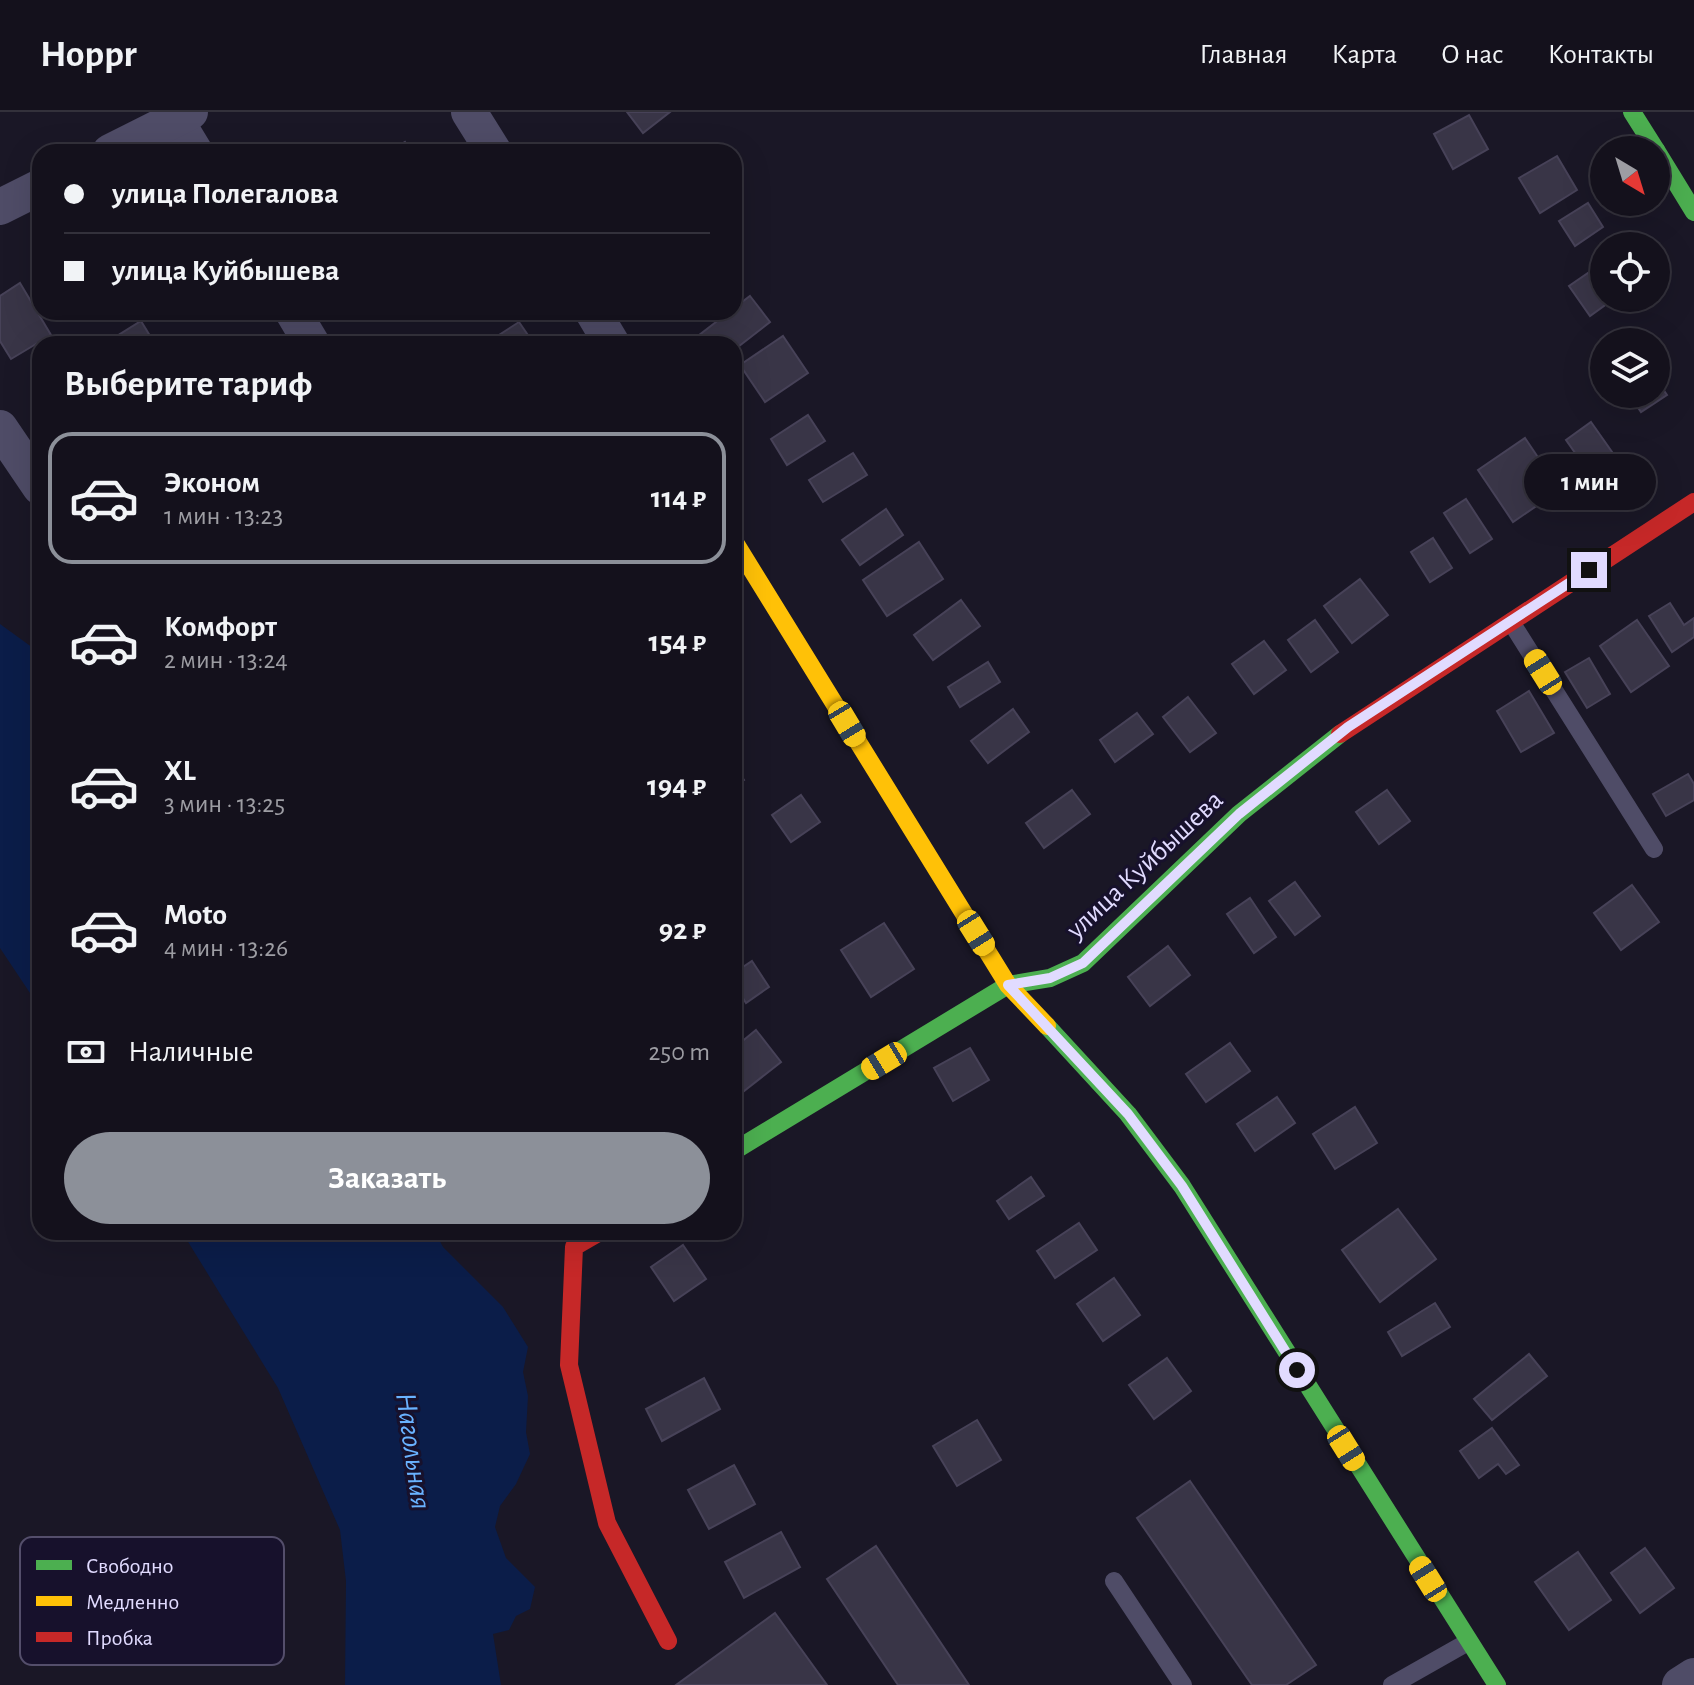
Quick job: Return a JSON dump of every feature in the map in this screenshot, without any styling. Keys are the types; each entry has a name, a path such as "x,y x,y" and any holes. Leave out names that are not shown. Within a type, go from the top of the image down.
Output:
{"street":[{"path":"469,112 489,144"},
{"path":"1632,112 1647,136"},
{"path":"126,144 182,116 192,144"},
{"path":"1670,173 1694,212"},
{"path":"0,207 32,191"},
{"path":"0,428 32,475"},
{"name":"улица Куйбышева","path":"742,1146 1008,985 1050,978 1083,963 1239,814 1336,736 1694,502"},
{"path":"742,554 1008,985 1128,1114 1182,1186 1497,1685"},
{"path":"586,1240 574,1247 569,1365 607,1523 668,1641"},
{"path":"1680,1685 1694,1676"}],"lane":[{"path":"1511,622 1654,849"},
{"path":"1114,1581 1183,1685"},
{"path":"1392,1685 1468,1642"}],"water":[{"path":"0,624 32,647 32,996 0,948"},
{"name":"Нагольная","path":"187,1240 439,1240 503,1307 528,1347 523,1372 528,1396 526,1432 530,1454 516,1484 500,1506 495,1527 506,1558 535,1587 530,1609 516,1616 509,1630 493,1634 501,1685 345,1685 346,1581 340,1530 278,1388"}],"building":[{"path":"627,112 670,112 643,133"},
{"path":"1469,115 1488,149 1453,169 1434,134"},
{"path":"1557,156 1577,190 1540,213 1519,178"},
{"path":"1588,203 1590,216 1596,216 1603,227 1590,232 1590,236 1575,246 1559,221"},
{"path":"1590,272 1590,312 1596,312 1590,316 1569,286"},
{"path":"20,283 32,303 32,320 42,320 51,335 32,336 32,346 11,359 0,341 0,296"},
{"path":"750,296 770,322 742,344 742,336 698,336 719,320 742,320 742,302"},
{"path":"141,321 150,336 117,336"},
{"path":"519,322 529,336 497,336"},
{"path":"783,336 808,373 765,402 742,364"},
{"path":"808,415 825,441 787,465 771,439"},
{"path":"1591,422 1617,459 1592,477 1566,440"},
{"path":"1525,438 1560,490 1513,522 1478,470"},
{"path":"853,453 867,475 823,502 809,480"},
{"path":"1466,499 1492,539 1470,553 1444,513"},
{"path":"886,509 903,535 860,565 842,540"},
{"path":"1433,538 1452,568 1430,582 1411,552"},
{"path":"919,542 943,579 887,616 863,580"},
{"path":"1360,579 1388,615 1352,643 1324,606"},
{"path":"961,600 980,626 933,660 914,635"},
{"path":"1670,603 1684,625 1694,618 1694,637 1672,652 1649,616"},
{"path":"1315,620 1338,652 1311,672 1288,640"},
{"path":"1637,620 1669,666 1631,692 1600,646"},
{"path":"1264,641 1286,670 1254,694 1232,664"},
{"path":"1589,658 1610,694 1587,708 1565,672"},
{"path":"988,662 1000,682 960,707 948,687"},
{"path":"1529,691 1554,733 1521,752 1497,711"},
{"path":"1188,697 1216,733 1190,752 1163,717"},
{"path":"1013,709 1029,732 988,763 971,741"},
{"path":"1137,713 1153,734 1115,762 1100,740"},
{"path":"1688,774 1694,784 1694,800 1666,816 1653,794"},
{"path":"1072,790 1090,814 1044,848 1026,823"},
{"path":"1387,790 1410,821 1379,844 1356,812"},
{"path":"801,795 820,822 791,842 772,815"},
{"path":"1295,882 1320,916 1295,935 1269,901"},
{"path":"1632,885 1659,922 1621,950 1594,913"},
{"path":"1250,898 1276,937 1254,953 1227,914"},
{"path":"884,923 914,969 871,997 841,950"},
{"path":"1168,946 1190,975 1150,1006 1128,977"},
{"path":"752,961 769,987 746,1003 742,997 742,968"},
{"path":"756,1030 781,1062 742,1093 742,1041"},
{"path":"1230,1043 1250,1071 1206,1102 1186,1074"},
{"path":"970,1048 989,1080 953,1101 934,1068"},
{"path":"1277,1097 1295,1123 1255,1151 1237,1124"},
{"path":"1355,1107 1377,1143 1335,1169 1313,1134"},
{"path":"1031,1177 1044,1196 1009,1219 997,1201"},
{"path":"1398,1209 1436,1259 1380,1302 1342,1250"},
{"path":"1079,1223 1097,1250 1055,1278 1037,1251"},
{"path":"683,1245 706,1279 674,1301 651,1267"},
{"path":"1114,1278 1140,1315 1103,1341 1077,1304"},
{"path":"1435,1303 1450,1327 1402,1356 1388,1332"},
{"path":"1529,1354 1547,1376 1492,1420 1474,1399"},
{"path":"1167,1358 1191,1391 1154,1419 1129,1385"},
{"path":"704,1378 720,1409 662,1441 646,1409"},
{"path":"977,1420 1001,1460 957,1486 933,1446"},
{"path":"1492,1428 1519,1465 1506,1474 1498,1464 1479,1478 1460,1451"},
{"path":"734,1465 755,1504 709,1529 688,1490"},
{"path":"1190,1481 1316,1665 1286,1685 1252,1685 1137,1518"},
{"path":"781,1532 800,1567 744,1598 725,1562"},
{"path":"876,1546 969,1685 898,1685 827,1579"},
{"path":"1645,1548 1674,1588 1640,1613 1611,1573"},
{"path":"1578,1552 1611,1600 1569,1630 1535,1582"},
{"path":"775,1613 827,1685 676,1685"}],"traffic: fast":[{"path":"1632,112 1647,136"},
{"path":"1670,173 1694,212"},
{"path":"742,1146 1008,985 1050,978 1083,963 1239,814 1340,734"},
{"path":"1047,1026 1128,1114 1182,1186 1497,1685"}],"traffic: slow":[{"path":"742,554 1008,985 1047,1026"}],"traffic: jam":[{"path":"1340,734 1694,502"},
{"path":"586,1240 574,1247 569,1365 607,1523 668,1641"}],"route":[{"path":"1297,1370 1182,1186 1128,1114 1008,985 1050,978 1083,963 1239,814 1348,727 1589,570"}]}
